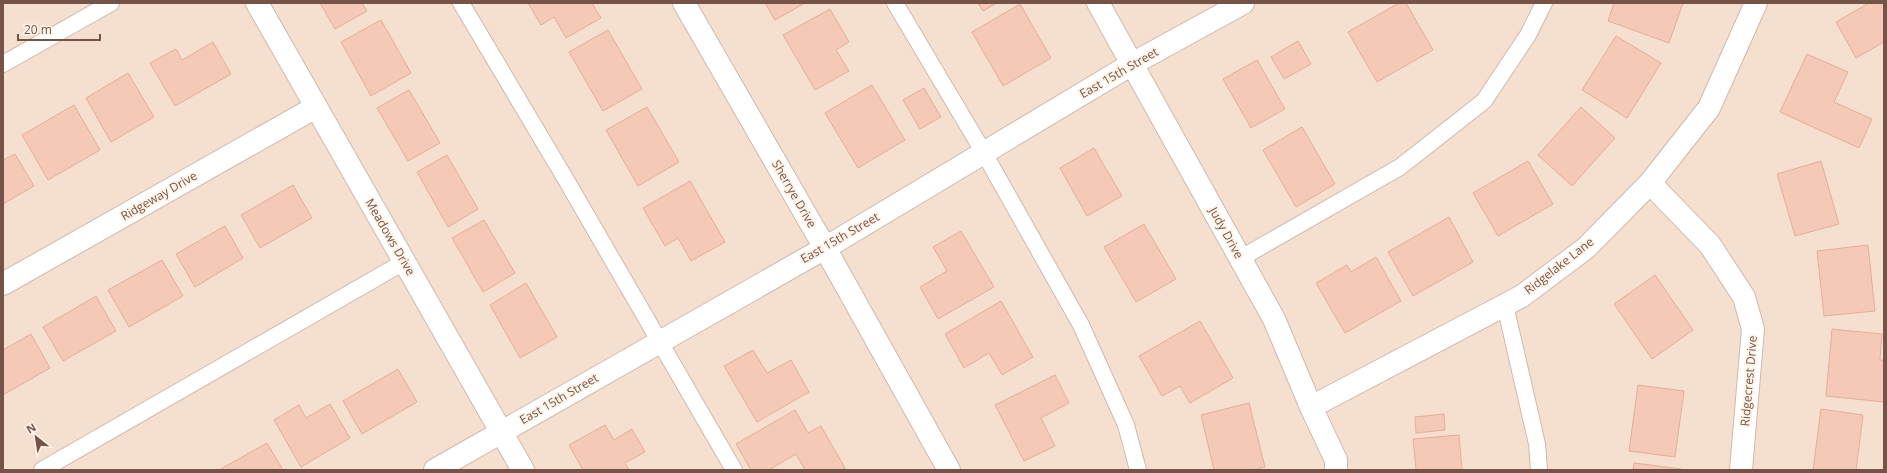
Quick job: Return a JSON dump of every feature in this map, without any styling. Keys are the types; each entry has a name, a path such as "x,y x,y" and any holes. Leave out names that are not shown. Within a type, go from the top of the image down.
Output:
{"street":[{"name":"Meadows Drive","path":"257,3 523,470"},
{"name":"Sherrye Drive","path":"684,3 825,248 950,470"},
{"name":"Judy Drive","path":"1098,3 1274,318 1311,407 1336,460 1336,470"},
{"name":"East 15th Street","path":"435,470 825,248 1132,64 1243,3"},
{"name":"Ridgelake Lane","path":"1311,407 1522,296 1586,248 1650,183 1709,108 1756,3"},
{"name":"Ridgeway Drive","path":"3,284 316,107"},
{"name":"Ridgecrest Drive","path":"1650,183 1710,245 1744,297 1753,329 1741,470"}],"lane":[{"path":"3,64 111,3"},
{"path":"461,3 565,178 658,342 734,470"},
{"path":"894,3 984,153 1081,325 1126,426 1138,470"},
{"path":"1241,258 1400,167 1484,101 1528,35 1544,3"},
{"path":"42,470 404,262"},
{"path":"1505,305 1537,444 1539,470"}],"shaded area":[{"path":"3,3 1884,3 1884,470 3,470"}],"building":[{"path":"320,3 362,3 367,11 335,29"},
{"path":"528,3 592,3 601,18 566,38 554,17 541,25"},
{"path":"765,3 805,3 775,20"},
{"path":"978,3 997,3 983,11"},
{"path":"1399,3 1406,3 1433,50 1377,82 1348,32"},
{"path":"1614,3 1683,3 1669,43 1608,21"},
{"path":"1869,3 1884,3 1884,42 1856,58 1836,22"},
{"path":"1020,4 1051,58 1003,86 972,32"},
{"path":"830,9 849,42 836,50 849,71 815,90 783,35"},
{"path":"381,20 411,73 371,96 341,42"},
{"path":"608,30 642,89 603,111 569,52"},
{"path":"1616,36 1661,63 1627,118 1582,90"},
{"path":"1298,41 1311,64 1284,79 1271,57"},
{"path":"213,42 231,74 175,106 150,63 176,49 182,60"},
{"path":"1807,54 1848,72 1834,102 1872,119 1859,148 1780,112"},
{"path":"1257,60 1285,109 1251,128 1223,79"},
{"path":"128,73 154,117 111,142 86,98"},
{"path":"872,85 905,140 858,168 825,113"},
{"path":"924,88 941,117 920,129 903,100"},
{"path":"409,90 440,143 408,161 377,108"},
{"path":"74,105 100,150 48,180 22,135"},
{"path":"647,107 679,162 638,186 606,130"},
{"path":"1581,107 1615,138 1572,186 1538,155"},
{"path":"1302,127 1335,184 1296,207 1263,150"},
{"path":"1094,148 1122,196 1087,216 1060,168"},
{"path":"15,154 34,186 3,204 3,160"},
{"path":"447,155 478,209 448,227 417,172"},
{"path":"1528,161 1553,204 1498,236 1473,193"},
{"path":"1821,161 1839,224 1795,236 1777,174"},
{"path":"690,181 725,242 691,261 678,238 665,246 643,208"},
{"path":"293,185 312,218 260,248 241,215"},
{"path":"1449,217 1473,262 1413,296 1388,252"},
{"path":"484,220 515,273 483,292 452,238"},
{"path":"1144,224 1176,279 1136,302 1104,247"},
{"path":"225,226 243,258 195,287 176,254"},
{"path":"961,231 994,287 938,319 920,287 947,271 933,247"},
{"path":"1868,245 1875,311 1824,316 1817,251"},
{"path":"1376,257 1401,301 1345,333 1316,283 1347,265 1351,272"},
{"path":"162,260 183,296 129,327 108,290"},
{"path":"1655,275 1693,330 1652,359 1614,304"},
{"path":"526,283 557,337 520,358 490,305"},
{"path":"96,296 116,331 63,361 43,327"},
{"path":"1001,301 1033,357 1002,375 989,353 964,368 945,334"},
{"path":"1200,321 1233,378 1190,403 1180,386 1162,396 1139,356"},
{"path":"1832,329 1882,334 1880,360 1884,360 1884,402 1826,396"},
{"path":"31,334 50,368 3,395 3,350"},
{"path":"753,350 767,373 791,360 809,392 757,422 724,366"},
{"path":"398,369 417,402 362,434 343,401"},
{"path":"1055,375 1069,403 1041,418 1055,446 1024,461 995,405"},
{"path":"1638,385 1684,391 1675,457 1629,451"},
{"path":"1249,403 1265,467 1253,470 1214,470 1201,415"},
{"path":"330,404 350,438 301,467 274,420 299,405 306,418"},
{"path":"1821,409 1863,415 1856,470 1813,470"},
{"path":"795,410 808,433 821,426 845,468 842,470 805,470 796,454 769,470 751,470 736,444"},
{"path":"1444,414 1445,430 1416,433 1415,417"},
{"path":"605,425 614,440 632,429 645,452 625,463 629,470 583,470 569,445"},
{"path":"1459,435 1462,470 1416,470 1413,439"},
{"path":"267,443 283,470 219,470"},
{"path":"1634,463 1681,469 1681,470 1633,470"}]}
